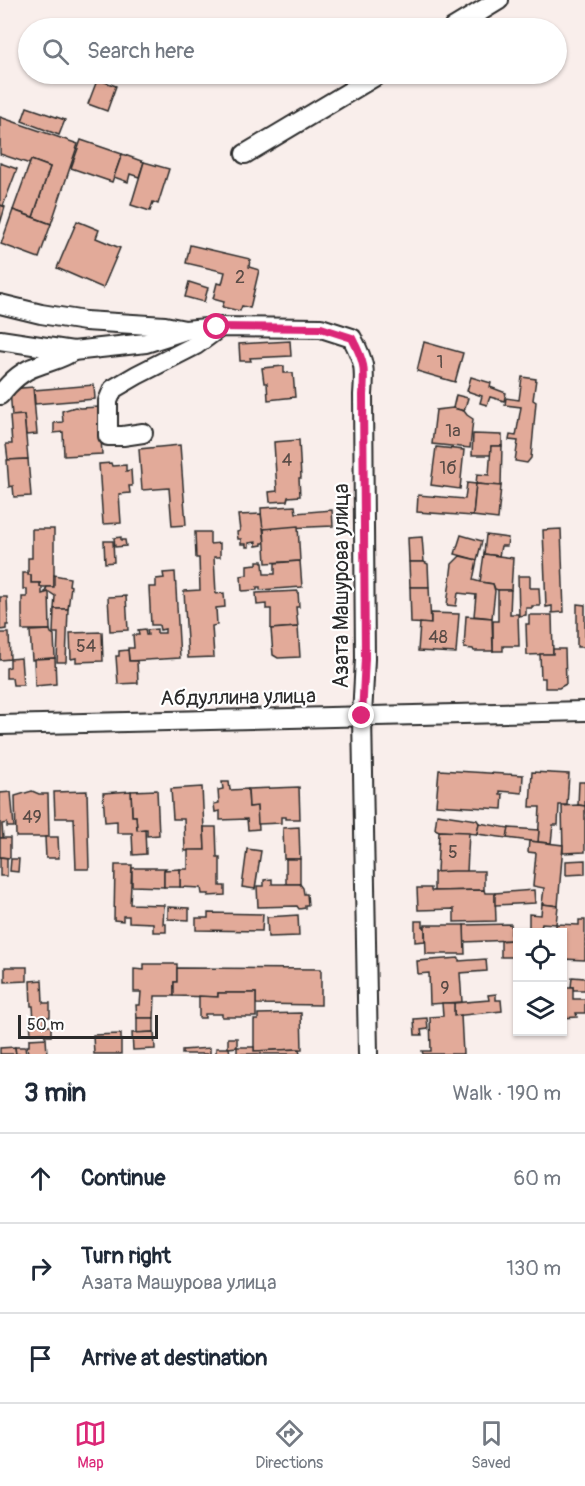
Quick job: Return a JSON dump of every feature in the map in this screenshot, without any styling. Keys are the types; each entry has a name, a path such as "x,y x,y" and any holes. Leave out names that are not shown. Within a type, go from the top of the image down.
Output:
{"street":[{"path":"469,18 499,0"},
{"path":"245,154 362,84"},
{"path":"0,304 85,321 165,326 185,330"},
{"path":"0,340 73,351 146,343 185,330 220,327"},
{"path":"143,433 108,436 108,401 113,389 196,345 220,327"},
{"name":"Азата Машурова улица","path":"220,327 321,328 352,338 362,356 365,371 363,395 365,658 362,716 368,1054"},
{"path":"0,395 11,381 34,367 67,356 73,351"},
{"name":"Абдуллина улица","path":"0,725 585,711"}],"building":[{"path":"96,84 116,86 107,111 88,104"},
{"path":"27,107 65,120 59,135 22,121"},
{"path":"0,117 78,144 51,224 33,217 50,167 31,160 30,164 0,154"},
{"path":"81,140 122,154 112,182 71,168"},
{"path":"122,154 144,162 139,177 130,174 128,182 114,177"},
{"path":"31,160 50,167 33,217 13,210"},
{"path":"144,162 169,169 158,204 153,202 150,211 131,205"},
{"path":"0,163 17,169 3,206 0,205"},
{"path":"0,205 5,207 0,224"},
{"path":"13,210 51,224 39,258 1,244"},
{"path":"77,221 99,230 96,238 120,248 103,288 57,268"},
{"path":"190,245 250,259 249,267 259,270 250,308 242,306 240,311 222,307 224,302 213,299 217,283 222,284 225,272 186,263"},
{"path":"189,282 208,288 204,302 185,297"},
{"path":"290,341 291,356 250,358 251,361 240,361 239,344"},
{"path":"424,342 463,353 455,382 417,371"},
{"path":"284,366 284,373 293,373 295,397 268,400 267,383 264,383 262,368"},
{"path":"471,377 491,383 490,387 506,393 504,401 490,397 487,405 480,403 482,396 467,391"},
{"path":"522,377 536,379 531,458 527,463 515,461 518,441 509,440 510,435 516,436 521,407 505,405 506,398 519,400"},
{"path":"94,385 95,399 35,404 34,390"},
{"path":"33,387 37,434 26,435 24,415 12,416 10,389"},
{"path":"456,395 468,398 464,411 453,408"},
{"path":"75,407 99,407 102,454 64,456 63,432 54,433 54,423 63,422 62,411"},
{"path":"453,408 464,411 473,419 470,448 432,444 436,410"},
{"path":"24,415 28,459 8,460 6,444 12,444 10,416"},
{"path":"473,434 502,435 502,446 491,446 491,455 472,455"},
{"path":"299,440 300,496 288,497 287,501 270,502 269,492 277,491 274,442"},
{"path":"180,445 186,525 172,526 169,488 142,490 139,449"},
{"path":"491,446 502,446 501,486 476,484 477,474 489,475"},
{"path":"436,447 464,450 460,489 431,485"},
{"path":"28,459 31,496 14,497 13,486 9,487 7,460"},
{"path":"111,463 112,466 126,465 126,471 131,470 132,486 129,486 130,493 119,494 121,523 103,524 99,464"},
{"path":"467,483 476,484 473,516 417,512 418,495 465,499"},
{"path":"476,484 501,486 498,519 473,516"},
{"path":"295,506 296,513 332,510 333,526 262,529 261,508"},
{"path":"261,514 265,543 256,546 256,542 249,543 249,547 246,547 246,544 241,544 241,539 238,539 237,532 240,531 238,515"},
{"path":"298,526 300,561 266,563 264,529"},
{"path":"32,529 54,529 54,587 40,587 40,583 31,583 31,575 28,575 28,558 32,558"},
{"path":"561,529 564,612 552,613 552,606 546,607 543,530"},
{"path":"195,532 210,532 210,544 220,543 220,557 214,557 216,594 224,593 225,607 216,608 217,625 212,626 214,657 188,658 184,591 200,590"},
{"path":"461,535 482,541 477,560 455,554"},
{"path":"486,535 508,538 507,546 501,546 499,556 484,554"},
{"path":"121,537 121,540 125,540 126,546 115,547 114,538"},
{"path":"422,537 424,562 409,562 408,538"},
{"path":"104,541 113,541 114,562 105,563"},
{"path":"484,554 513,558 511,590 498,590 493,584 480,582"},
{"path":"460,556 477,560 473,580 493,584 495,591 492,618 474,616 476,595 458,593 456,606 447,605 452,564"},
{"path":"257,561 262,561 264,574 275,574 275,563 300,561 302,587 260,590 260,587 257,587 257,590 242,591 241,576 247,575 247,565 257,564"},
{"path":"409,562 428,564 429,587 410,587"},
{"path":"175,572 180,658 129,661 128,648 134,648 133,635 139,635 138,630 145,629 146,635 148,635 147,630 157,629 157,633 165,633 165,629 160,630 159,625 151,625 149,587 156,587 156,579 164,578 163,573"},
{"path":"23,573 31,575 31,583 40,583 42,594 49,592 50,630 22,630 22,597 27,597 27,589 23,589"},
{"path":"54,575 70,578 68,609 54,609 55,596 45,592 47,587 54,587"},
{"path":"518,576 530,576 530,588 539,588 540,606 526,608 526,615 519,616"},
{"path":"410,587 429,587 431,624 411,623"},
{"path":"498,590 511,590 510,614 518,614 519,646 503,646 503,651 493,651 493,621 498,621"},
{"path":"298,591 299,607 296,607 298,627 271,629 271,609 266,609 266,604 257,605 256,593"},
{"path":"126,596 128,630 110,631 108,597"},
{"path":"0,597 7,597 8,625 6,629 0,630"},
{"path":"577,604 585,605 585,647 577,647"},
{"path":"54,609 68,609 66,662 57,662 58,633 53,633"},
{"path":"431,613 459,614 456,653 418,651 420,623 431,624"},
{"path":"529,615 552,615 553,654 527,655 526,624 529,624"},
{"path":"466,616 492,618 493,651 474,651 464,648"},
{"path":"298,627 300,657 278,658 273,655 271,629"},
{"path":"50,630 54,635 55,658 32,660 30,631"},
{"path":"102,632 103,661 76,662 76,658 71,659 70,633"},
{"path":"0,633 9,633 10,659 0,660"},
{"path":"553,649 565,649 566,684 559,688 545,688 545,678 541,678 540,654 553,654"},
{"path":"128,650 129,661 137,661 138,683 118,684 116,656 119,656 119,651"},
{"path":"21,658 23,685 13,685 12,678 6,678 6,668 10,667 10,659"},
{"path":"55,658 56,684 35,686 34,659"},
{"path":"439,770 523,775 522,793 500,791 500,794 503,794 502,809 436,805"},
{"path":"532,772 569,774 567,805 559,805 558,825 553,825 551,843 538,842 540,807 530,807"},
{"path":"222,782 229,782 230,790 248,789 249,807 257,806 259,829 248,830 247,819 220,820 220,811 215,812 214,804 219,803 218,790 223,789"},
{"path":"579,782 585,782 585,806 578,805"},
{"path":"202,787 205,850 185,851 184,819 173,819 171,789"},
{"path":"299,787 300,819 281,817 281,823 258,824 257,806 249,807 248,789"},
{"path":"157,790 159,835 147,836 147,829 137,830 136,816 132,816 131,791"},
{"path":"32,791 48,794 49,837 16,837 15,796"},
{"path":"87,791 89,869 76,869 74,818 55,818 54,792"},
{"path":"131,791 132,816 136,816 137,830 145,829 146,854 133,855 132,833 117,833 117,821 105,822 103,793"},
{"path":"11,792 14,827 7,827 7,823 2,824 3,838 0,838 0,793"},
{"path":"562,806 585,806 585,852 563,853"},
{"path":"437,814 477,820 479,823 477,834 435,829"},
{"path":"479,823 509,828 507,838 477,834"},
{"path":"204,827 216,827 217,857 220,857 220,886 225,886 225,895 208,896 209,894 202,894 201,888 180,887 180,869 188,869 188,850 205,850"},
{"path":"299,827 300,859 284,859 283,828"},
{"path":"509,828 539,830 538,842 507,838"},
{"path":"439,831 469,832 467,872 437,872"},
{"path":"45,837 58,837 59,858 46,858"},
{"path":"0,838 10,838 10,858 0,857"},
{"path":"529,841 563,845 558,906 542,904 544,888 533,886 536,853 528,852"},
{"path":"247,849 261,851 255,889 242,887"},
{"path":"0,857 7,858 7,876 0,876"},
{"path":"11,859 19,859 18,872 10,871"},
{"path":"286,859 300,859 300,884 286,884"},
{"path":"585,860 585,874 566,875 566,861"},
{"path":"115,865 132,865 130,904 164,905 163,924 166,924 166,932 153,932 153,923 129,922 129,916 123,916 123,921 114,920"},
{"path":"132,868 166,868 164,887 132,886"},
{"path":"180,869 180,887 164,887 164,870"},
{"path":"484,871 484,890 434,891 434,872"},
{"path":"272,879 272,884 300,884 304,894 307,894 308,905 299,909 297,906 258,907 257,886 264,886 264,880"},
{"path":"417,888 431,888 431,891 484,890 485,893 495,893 496,921 454,922 454,909 418,910"},
{"path":"534,890 535,903 495,905 495,893"},
{"path":"542,904 558,906 556,924 542,923 541,928 529,928 529,914 541,915"},
{"path":"168,907 189,908 189,920 168,919"},
{"path":"208,913 263,914 262,931 196,930 196,918 208,918"},
{"path":"298,915 299,936 268,937 267,917"},
{"path":"579,920 585,920 585,960 567,959 567,928 556,928 556,924 579,925"},
{"path":"415,921 423,921 425,941 415,942"},
{"path":"511,924 511,940 464,942 464,925"},
{"path":"425,925 464,925 465,954 426,954"},
{"path":"511,940 513,957 501,957 501,941"},
{"path":"459,958 459,961 486,959 487,971 460,973 462,1002 430,1004 429,973 418,974 417,961"},
{"path":"144,964 177,964 174,996 155,996 154,1018 137,1018 136,1005 140,1005 141,992 134,992 134,969 144,970"},
{"path":"5,967 27,967 27,981 5,982"},
{"path":"177,968 321,969 321,1005 256,1004 256,993 218,993 218,997 174,996"},
{"path":"572,977 585,978 585,990 573,990"},
{"path":"42,980 43,1003 50,1003 50,1017 44,1017 44,1026 51,1026 51,1036 45,1036 44,1033 31,1034 30,1020 34,1020 30,981"},
{"path":"567,987 573,987 573,999 585,999 585,1013 576,1013 577,1017 567,1018"},
{"path":"218,993 256,993 256,1017 222,1017 222,1014 205,1014 205,1018 199,1018 199,996 218,997"},
{"path":"496,994 496,1000 501,1000 502,1011 454,1016 454,1003 489,1000 488,995"},
{"path":"442,1003 454,1003 454,1016 461,1015 463,1054 423,1054 422,1051 431,1051 430,1017 443,1016"},
{"path":"301,1013 302,1049 254,1051 254,1020 258,1020 258,1014"},
{"path":"137,1018 154,1018 154,1032 137,1033"},
{"path":"427,1018 428,1029 421,1030 422,1035 415,1035 414,1019"},
{"path":"154,1032 155,1049 133,1050 132,1033"},
{"path":"121,1034 121,1054 94,1054 93,1035"},
{"path":"46,1038 47,1054 28,1054 29,1039"},
{"path":"228,1038 237,1038 237,1047 229,1048 230,1054 216,1054 216,1048 228,1048"},
{"path":"15,1047 16,1054 0,1054 0,1048"},
{"path":"15,1047 25,1047 26,1054 16,1054"},
{"path":"237,1047 254,1047 254,1051 299,1049 300,1054 237,1054"},
{"path":"210,1048 210,1054 182,1054 182,1050"}],"route":[{"path":"217,327 321,328 352,338 362,356 365,371 363,395 365,658 362,716"}]}
